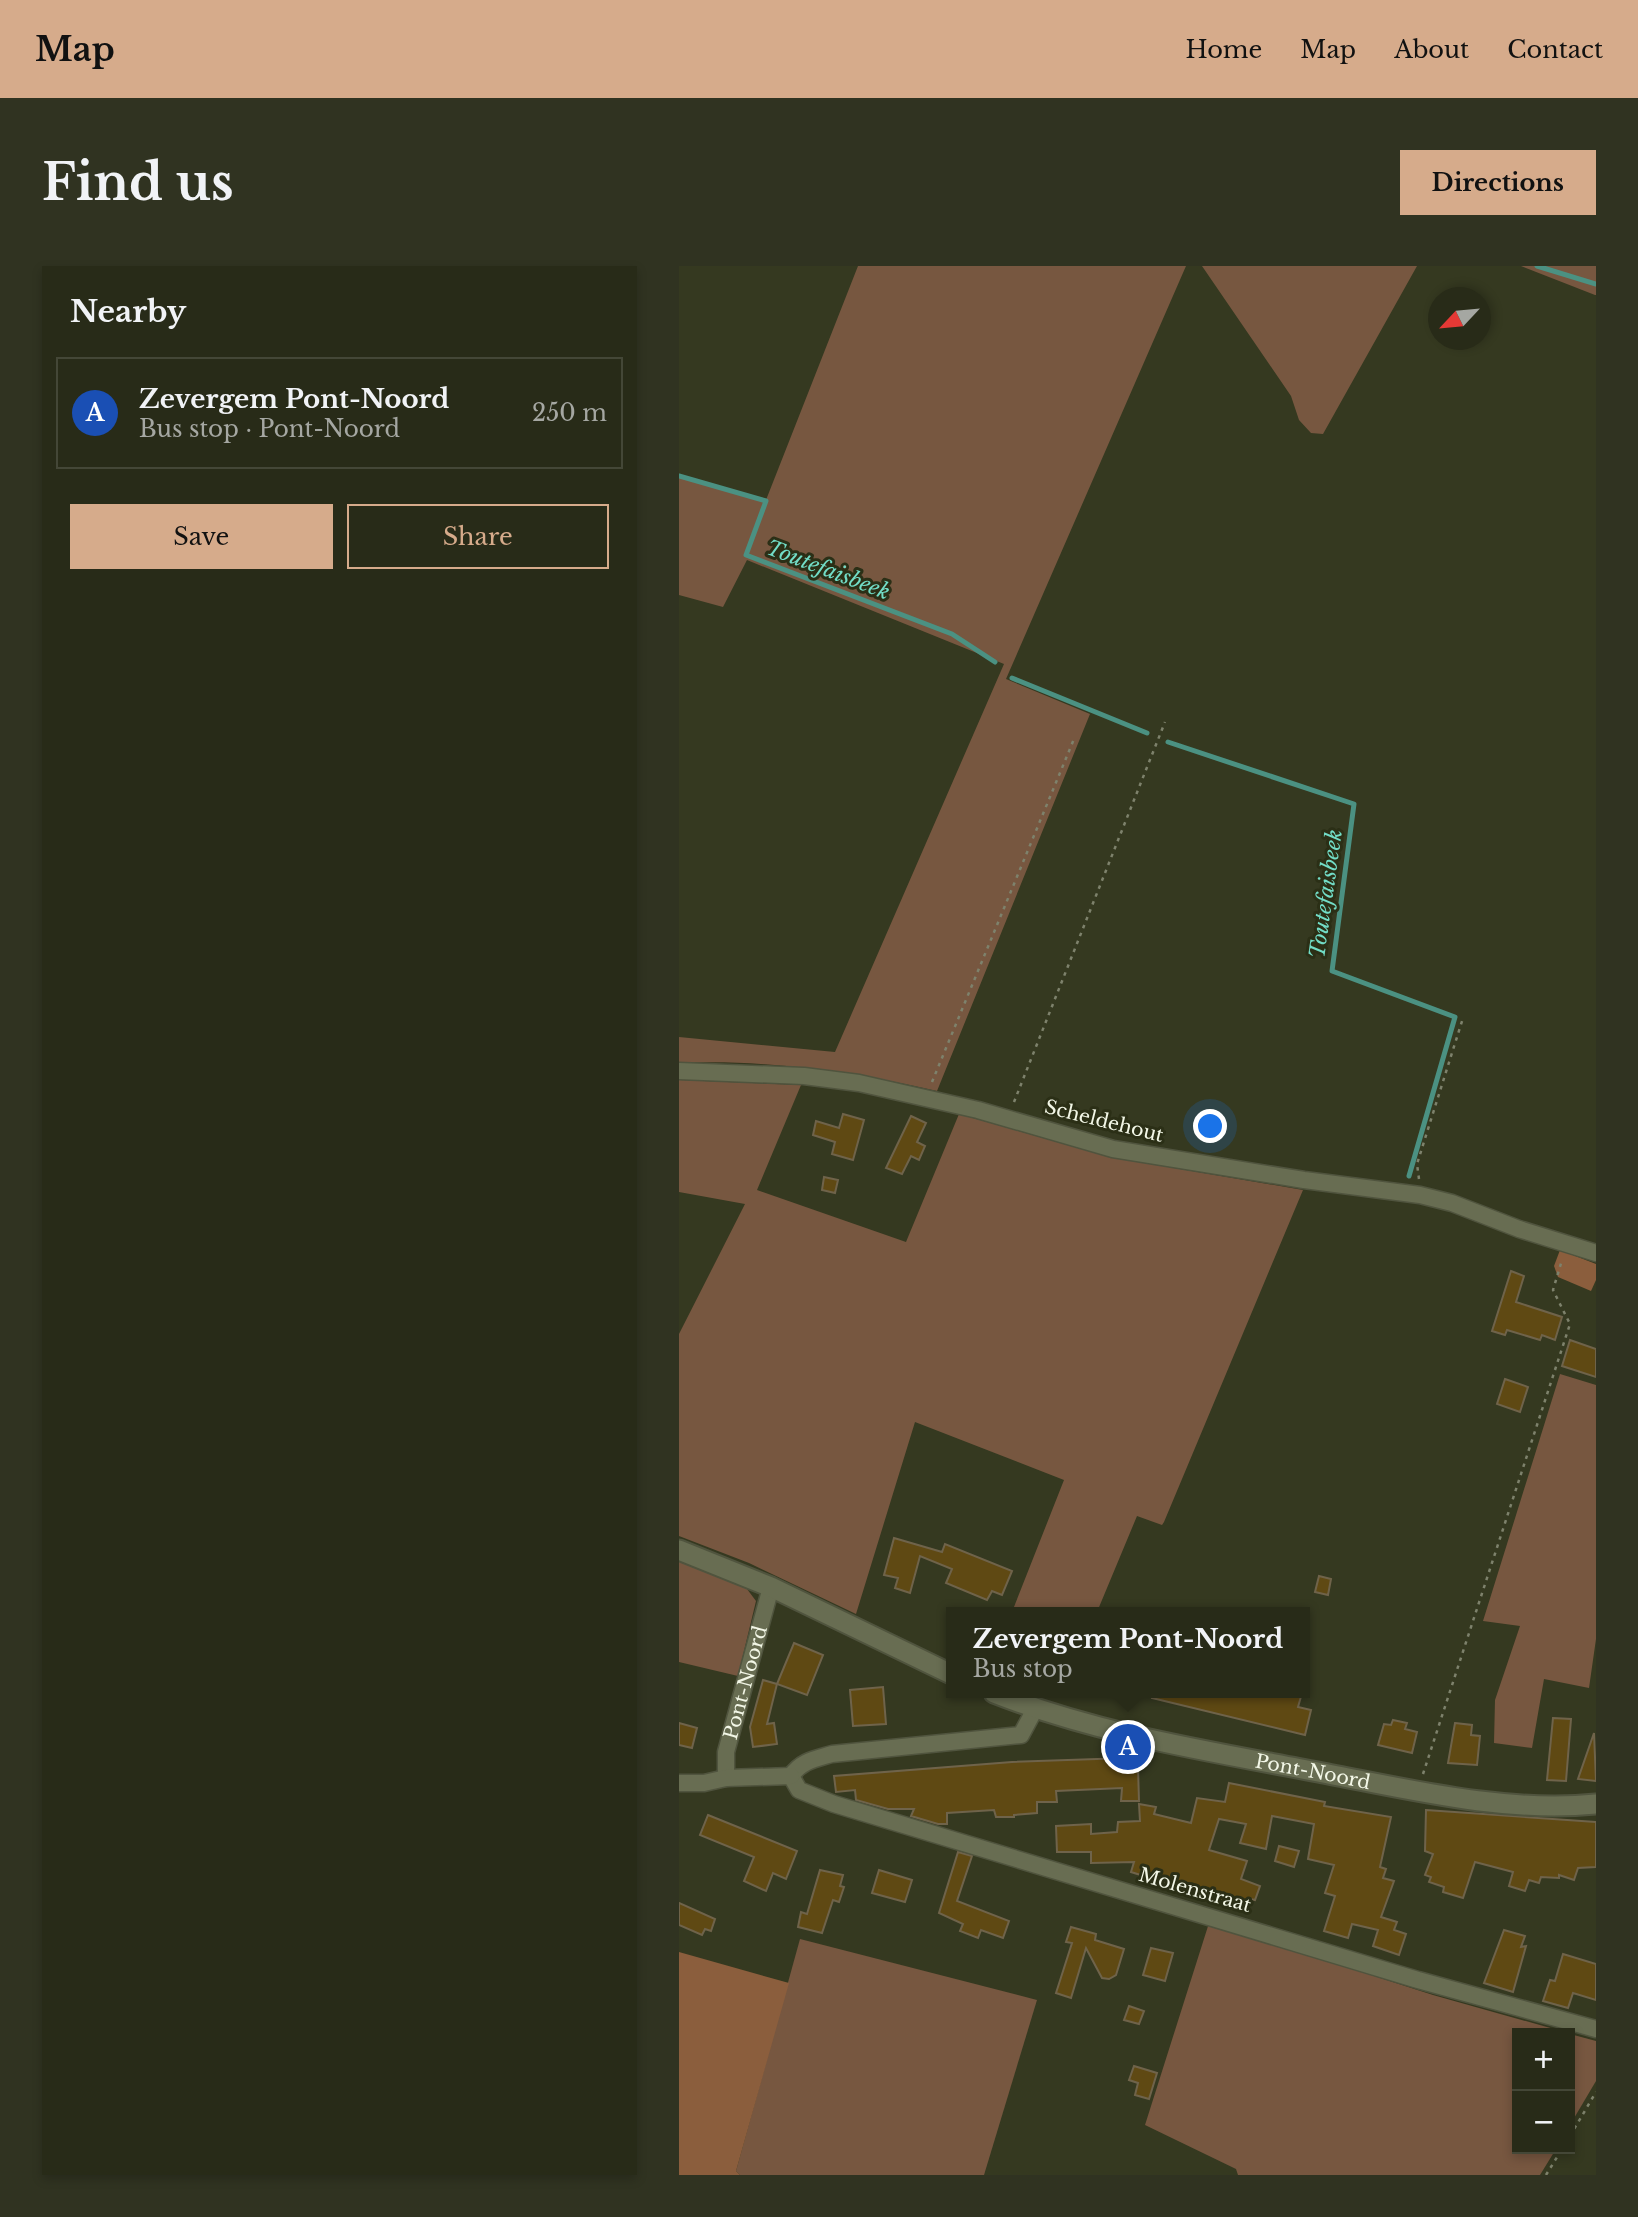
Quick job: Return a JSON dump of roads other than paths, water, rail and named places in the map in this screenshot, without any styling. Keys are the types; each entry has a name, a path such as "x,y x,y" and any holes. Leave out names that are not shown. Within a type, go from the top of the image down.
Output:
{"street":[{"name":"Scheldehout","path":"679,1071 804,1076 859,1083 1013,1120 1113,1149 1290,1178 1420,1195 1452,1203 1596,1253"},
{"path":"679,1550 771,1587 946,1672"},
{"name":"Pont-Noord","path":"726,1778 726,1752 771,1587"},
{"name":"Pont-Noord","path":"1007,1698 1035,1709 1139,1738 1420,1791 1510,1805 1596,1804"},
{"path":"679,1783 792,1776 798,1767 807,1761 832,1754 1021,1735 1035,1709"},
{"name":"Molenstraat","path":"792,1776 799,1790 846,1808 1418,1980 1596,2029"}],"waterway":[{"path":"1537,266 1596,284"},
{"name":"Toutefaisbeek","path":"679,476 766,501 746,555 952,634 995,662"},
{"name":"Toutefaisbeek","path":"1012,678 1147,733"},
{"name":"Toutefaisbeek","path":"1168,742 1354,804 1332,971 1455,1017 1409,1176"}],"place":[{"name":"Zevergem Pont-Noord","path":"1128,1747"}]}
